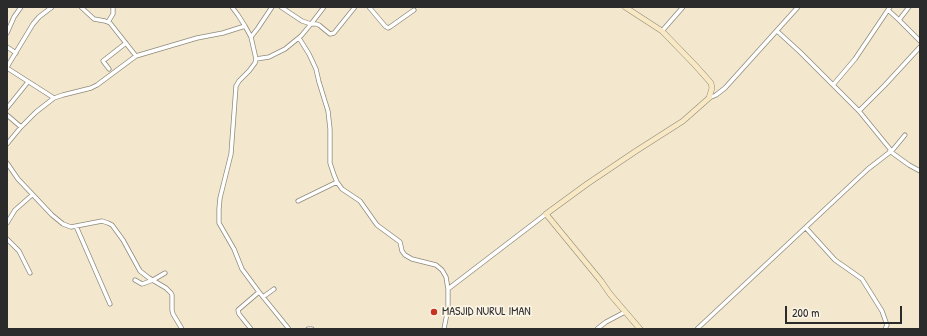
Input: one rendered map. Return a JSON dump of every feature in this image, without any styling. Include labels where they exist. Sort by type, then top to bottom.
[{"type":"street","points":[[7,33],[20,7]]},
{"type":"street","points":[[52,7],[35,21],[7,68],[54,98]]},
{"type":"street","points":[[81,7],[94,19],[108,22],[136,56]]},
{"type":"street","points":[[108,22],[113,14],[114,7]]},
{"type":"street","points":[[239,7],[234,9],[251,36],[256,59],[253,66],[237,83],[235,89],[231,154],[220,198],[219,223],[234,249],[242,270],[289,329]]},
{"type":"street","points":[[251,36],[272,7]]},
{"type":"street","points":[[281,7],[302,21],[319,25],[327,32],[332,34],[355,7]]},
{"type":"street","points":[[256,59],[269,57],[285,49],[299,38],[324,7]]},
{"type":"street","points":[[369,7],[388,28],[414,10]]},
{"type":"street","points":[[625,7],[662,31],[708,79],[712,88],[709,98]]},
{"type":"street","points":[[662,31],[683,7]]},
{"type":"street","points":[[448,289],[587,184],[683,121],[709,98],[725,88],[798,7]]},
{"type":"street","points":[[899,20],[909,7]]},
{"type":"street","points":[[833,85],[856,59],[889,9],[920,41]]},
{"type":"street","points":[[7,142],[36,112],[54,98],[97,85],[136,56],[245,26]]},
{"type":"street","points":[[777,31],[859,111],[891,152],[920,171]]},
{"type":"street","points":[[299,38],[316,69],[318,82],[328,111],[330,129],[330,163],[337,182],[342,189],[360,201],[377,225],[400,242],[404,255],[412,259],[436,265],[442,270],[446,277],[448,289],[448,308],[444,329]]},
{"type":"street","points":[[109,68],[103,61],[126,43]]},
{"type":"street","points":[[7,47],[16,53]]},
{"type":"street","points":[[859,111],[920,47]]},
{"type":"street","points":[[7,108],[28,82]]},
{"type":"street","points":[[712,88],[720,92]]},
{"type":"street","points":[[7,115],[21,127]]},
{"type":"street","points":[[697,329],[868,169],[891,152],[905,135]]},
{"type":"street","points":[[7,163],[32,195],[63,224],[76,226],[105,221],[112,225],[123,240],[140,271],[171,293],[173,314],[182,329]]},
{"type":"street","points":[[298,201],[337,182]]},
{"type":"street","points":[[7,223],[15,210],[32,195]]},
{"type":"street","points":[[546,214],[640,329]]},
{"type":"street","points":[[76,226],[110,304]]},
{"type":"street","points":[[806,228],[835,260],[862,279],[880,308],[886,327]]},
{"type":"street","points":[[7,239],[19,251],[30,273]]},
{"type":"street","points":[[135,280],[142,284],[165,273]]},
{"type":"street","points":[[263,297],[274,289]]},
{"type":"street","points":[[251,329],[239,314],[238,309],[260,292]]},
{"type":"street","points":[[597,329],[606,322],[626,312]]},
{"type":"place","name":"MASJID NURUL IMAN","points":[[434,312]]}]
